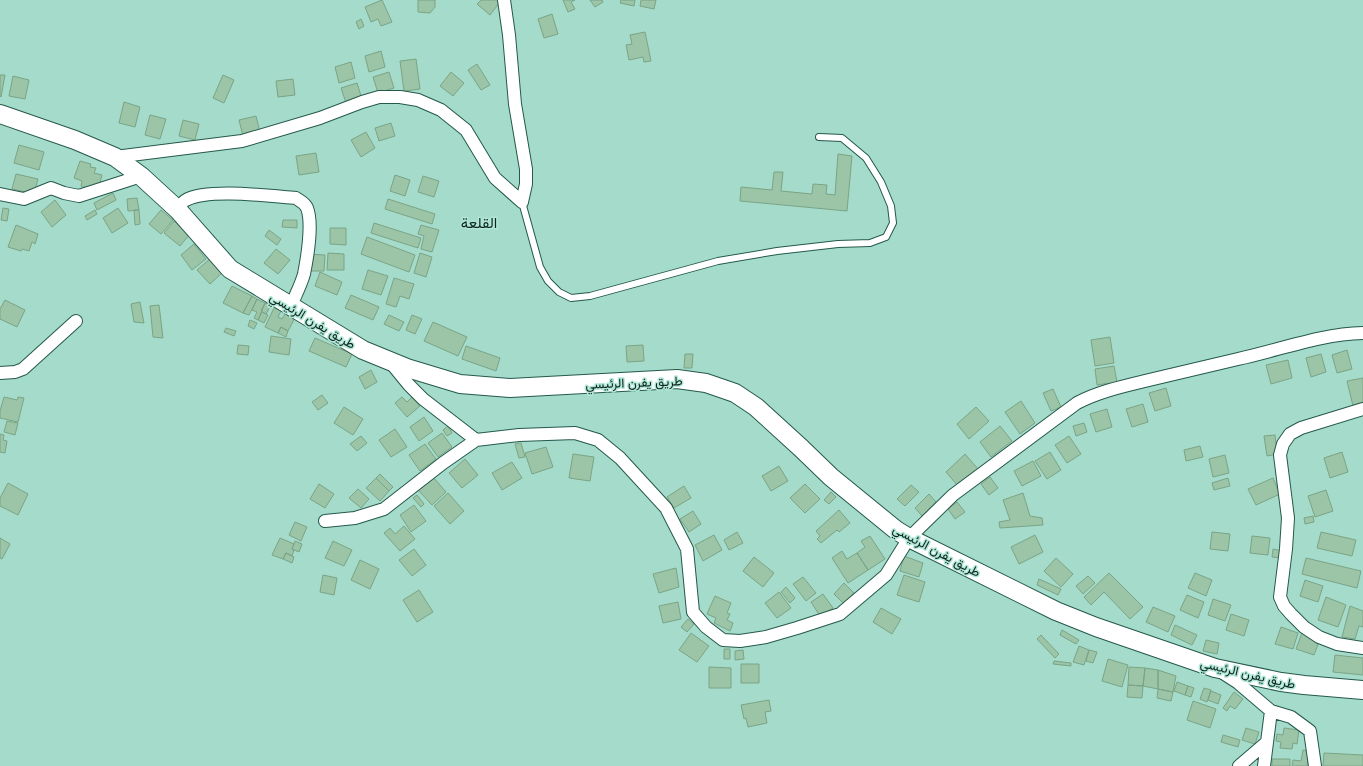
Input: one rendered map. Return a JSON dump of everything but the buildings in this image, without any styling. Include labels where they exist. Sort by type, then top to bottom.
[{"type":"main road","name":"طريق يفرن الرئيسي","points":[[0,114],[75,140],[115,157],[141,176],[178,210],[230,269],[363,350],[389,361],[460,384],[510,388],[677,379],[706,383],[735,392],[756,407],[802,448],[831,477],[896,530],[908,538],[1056,611],[1096,627],[1215,668],[1281,682],[1363,690]]},
{"type":"street","points":[[115,157],[242,140],[320,118],[379,97],[400,97],[418,100],[441,110],[466,130],[495,178],[522,202],[526,184],[526,169],[515,104],[504,0]]},
{"type":"street","points":[[0,194],[24,199],[51,188],[64,193],[79,196],[141,176]]},
{"type":"street","points":[[178,210],[185,200],[211,194],[241,194],[296,198],[302,202],[307,209],[310,227],[308,250],[303,274],[291,306]]},
{"type":"street","points":[[0,373],[15,372],[23,369],[76,321]]},
{"type":"street","points":[[325,521],[355,518],[384,509],[443,463],[476,440],[519,435],[575,433],[598,440],[620,458],[666,508],[687,549],[693,612],[706,627],[723,640],[740,641],[766,637],[840,614],[886,574],[908,538],[954,495],[1077,403],[1089,397],[1118,388],[1320,338],[1349,333],[1363,333]]},
{"type":"street","points":[[389,361],[422,399],[476,440]]},
{"type":"street","points":[[1363,409],[1301,428],[1290,434],[1282,444],[1280,455],[1288,518],[1280,597],[1290,614],[1318,637],[1337,644],[1363,648]]},
{"type":"street","points":[[1215,668],[1237,682],[1271,711],[1291,717],[1310,731],[1315,766]]},
{"type":"street","points":[[1264,766],[1271,711]]},
{"type":"street","points":[[1239,766],[1267,742]]},
{"type":"lane","points":[[522,202],[540,267],[548,281],[559,292],[572,298],[590,296],[718,261],[777,251],[838,244],[870,243],[886,237],[893,223],[890,206],[881,182],[866,158],[842,138],[819,137]]},
{"type":"district","name":"القلعة","points":[[479,222]]}]
